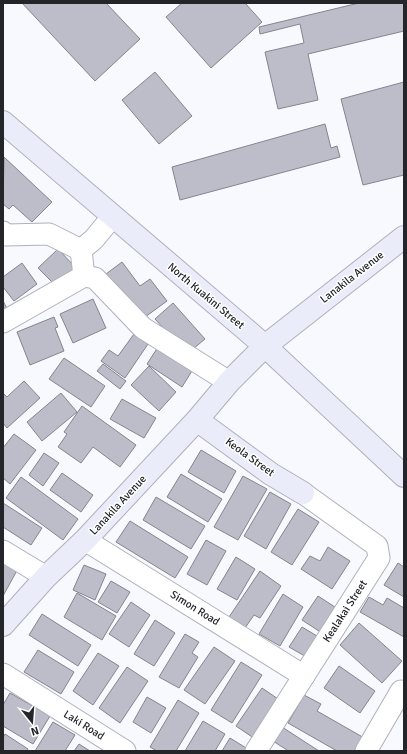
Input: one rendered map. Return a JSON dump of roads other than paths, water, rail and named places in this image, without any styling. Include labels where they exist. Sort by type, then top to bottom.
[{"type":"street","name":"North Kuakini Street","points":[[3,122],[265,346],[404,476]]},
{"type":"street","points":[[81,250],[94,239],[113,216]]},
{"type":"street","points":[[4,235],[49,234],[81,250]]},
{"type":"street","name":"Lanakila Avenue","points":[[3,625],[46,577],[85,540],[265,346],[404,237]]},
{"type":"street","points":[[81,250],[84,276]]},
{"type":"street","points":[[3,322],[84,276],[95,278],[142,328],[230,382]]},
{"type":"street","name":"Keola Street","points":[[197,420],[271,474],[303,494]]},
{"type":"street","name":"Kealakai Street","points":[[256,751],[379,558],[377,546],[303,494]]},
{"type":"street","name":"Simon Road","points":[[85,540],[304,676]]},
{"type":"street","points":[[3,551],[46,577]]},
{"type":"street","name":"Laki Road","points":[[3,674],[125,751]]},
{"type":"street","points":[[366,751],[401,691]]}]
